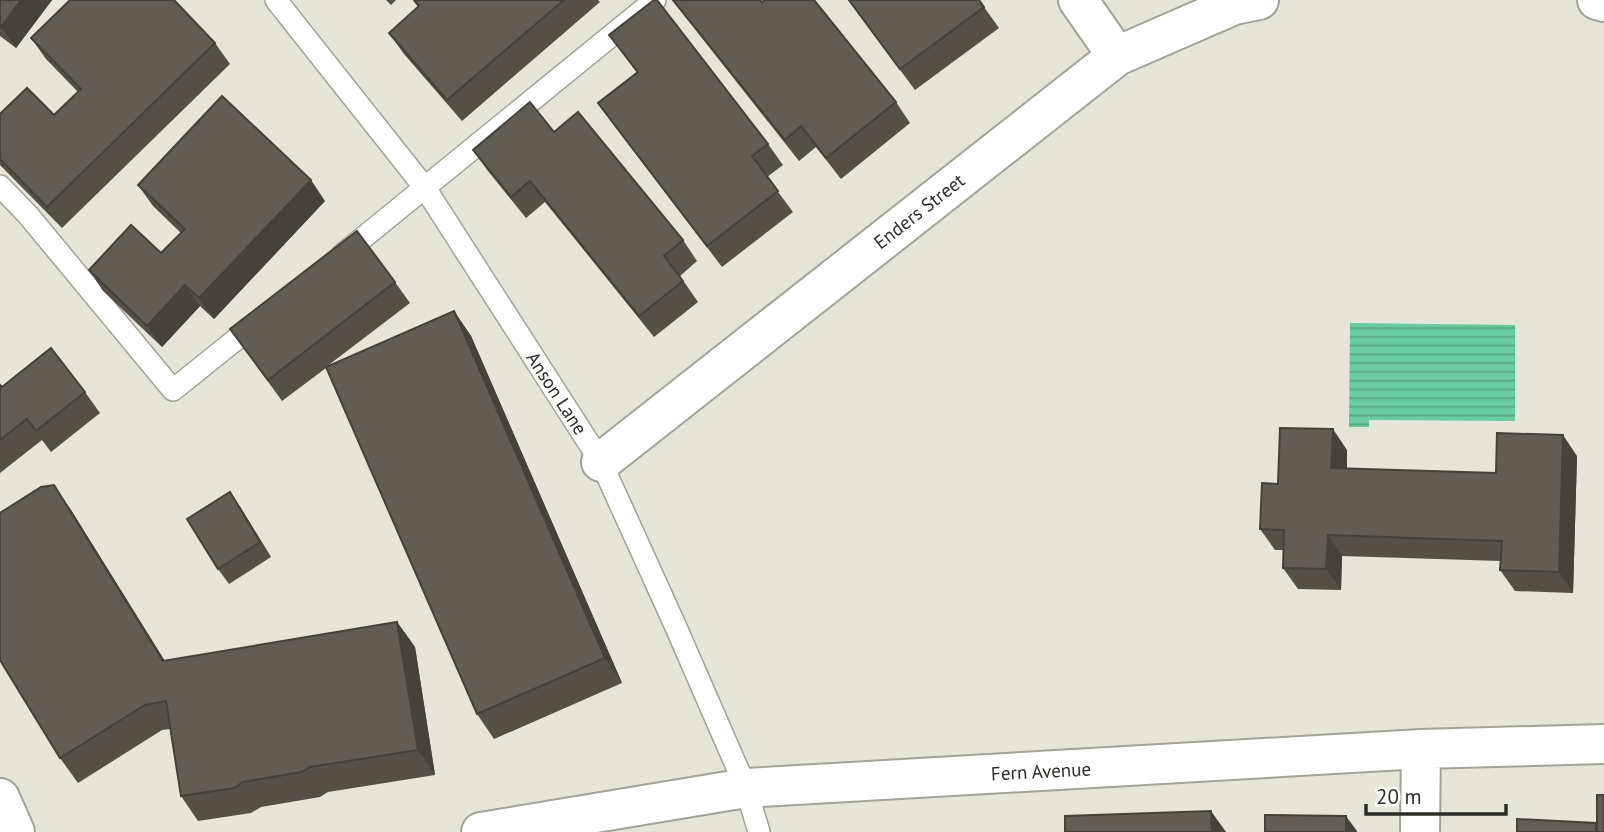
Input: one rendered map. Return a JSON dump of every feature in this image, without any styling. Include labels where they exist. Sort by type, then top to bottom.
[{"type":"street","points":[[1078,0],[1116,56]]},
{"type":"street","name":"Enders Street","points":[[601,462],[1116,56],[1234,5],[1259,0]]},
{"type":"street","points":[[1597,0],[1604,2]]},
{"type":"street","name":"Fern Avenue","points":[[481,832],[746,788],[1421,749],[1604,744]]},
{"type":"street","points":[[1420,832],[1421,749]]},
{"type":"street","points":[[0,798],[15,832]]},
{"type":"lane","name":"Anson Lane","points":[[276,0],[425,188],[601,462],[676,625],[746,788],[759,832]]},
{"type":"lane","points":[[327,267],[655,0]]},
{"type":"lane","points":[[0,186],[29,215],[173,390],[272,311]]},
{"type":"shaded area","points":[[1350,323],[1515,325],[1515,421],[1369,420],[1369,427],[1349,427]]},
{"type":"building","points":[[0,0],[21,0],[1,27],[0,26]]},
{"type":"building","points":[[70,0],[174,0],[215,43],[47,207],[0,159],[0,114],[27,88],[54,115],[81,89],[31,38]]},
{"type":"building","points":[[414,0],[564,0],[447,100],[389,33],[419,6]]},
{"type":"building","points":[[657,0],[768,144],[752,156],[778,191],[707,246],[598,103],[638,72],[609,35]]},
{"type":"building","points":[[673,0],[814,0],[896,102],[826,158],[801,126],[785,140]]},
{"type":"building","points":[[849,0],[979,0],[984,7],[900,69]]},
{"type":"building","points":[[222,96],[311,180],[199,298],[185,285],[147,326],[89,270],[131,225],[161,253],[185,229],[138,185]]},
{"type":"building","points":[[530,102],[554,132],[578,112],[683,240],[664,256],[683,281],[639,316],[530,181],[511,197],[473,150]]},
{"type":"building","points":[[357,231],[395,282],[268,380],[230,329]]},
{"type":"building","points":[[454,311],[605,658],[477,714],[326,367]]},
{"type":"building","points":[[51,348],[85,392],[36,431],[27,419],[0,440],[0,385],[2,387]]},
{"type":"building","points":[[1280,428],[1333,429],[1331,468],[1496,473],[1497,433],[1563,435],[1559,572],[1500,570],[1502,541],[1328,535],[1326,569],[1283,568],[1284,530],[1260,529],[1262,483],[1278,484]]},
{"type":"building","points":[[54,485],[163,661],[397,622],[418,750],[310,767],[302,772],[243,782],[234,788],[181,796],[166,701],[145,705],[60,758],[0,660],[0,513],[41,487]]},
{"type":"building","points":[[230,492],[260,542],[218,569],[187,519]]},
{"type":"building","points":[[1597,795],[1604,795],[1604,832],[1597,832]]},
{"type":"building","points":[[1211,811],[1212,832],[1065,832],[1065,816]]},
{"type":"building","points":[[1265,815],[1346,816],[1346,832],[1265,832]]},
{"type":"building","points":[[1517,819],[1596,823],[1596,832],[1517,832]]}]
